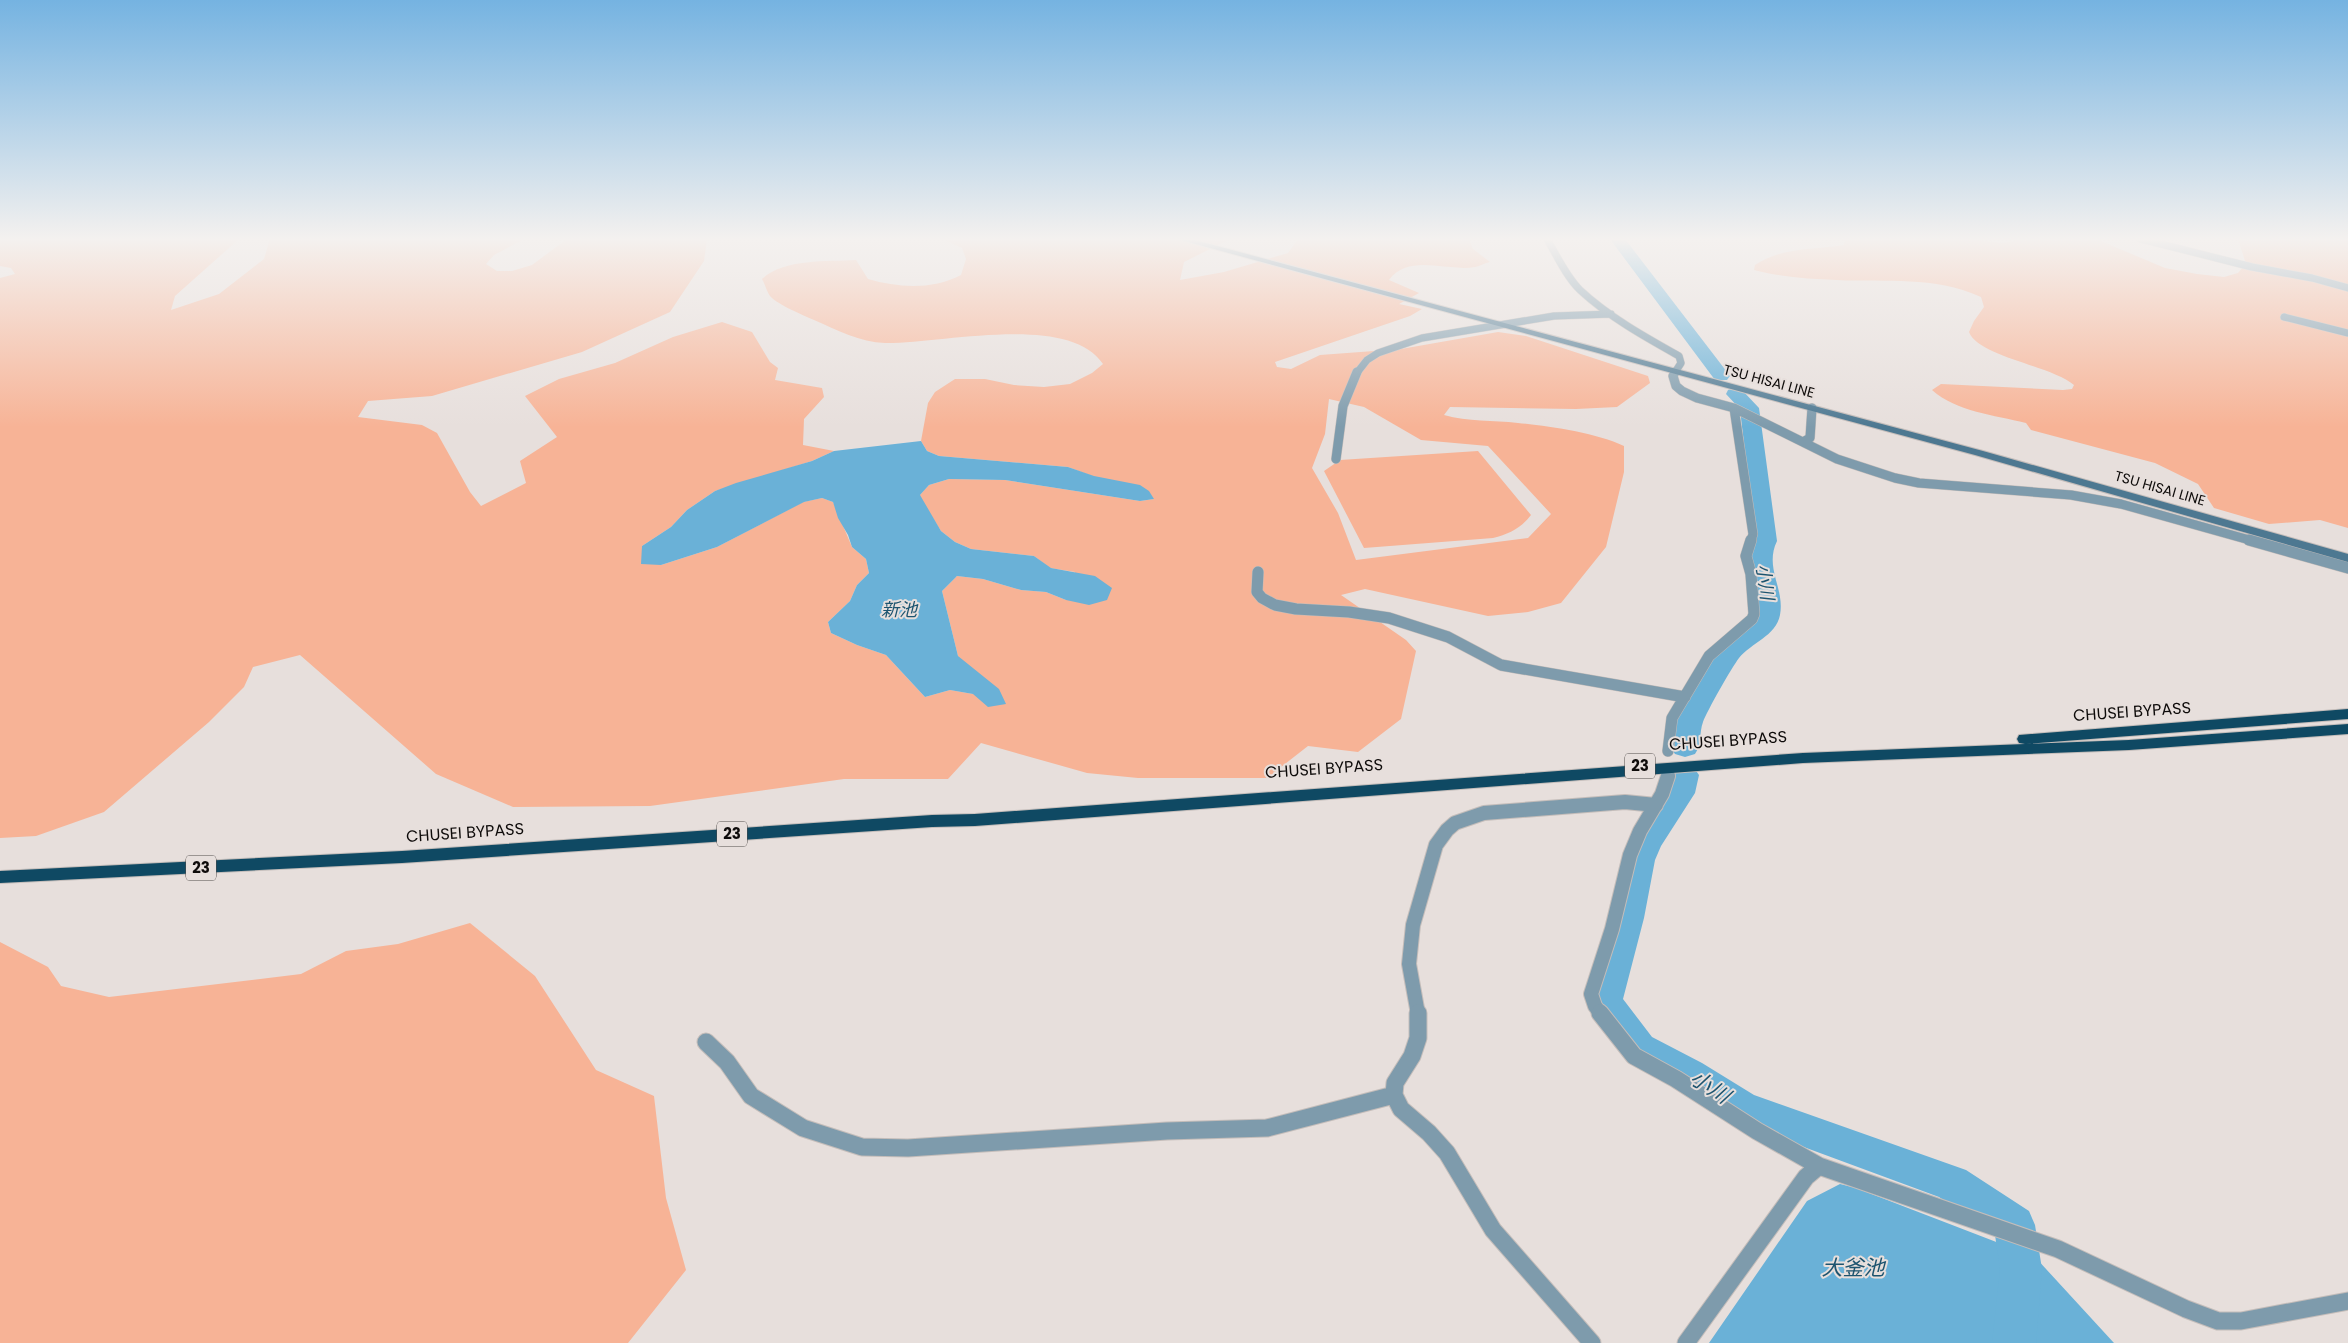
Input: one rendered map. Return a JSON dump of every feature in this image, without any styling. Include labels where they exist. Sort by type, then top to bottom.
[{"type":"highway","name":"CHUSEI BYPASS","points":[[932,821],[1001,811],[2348,714]]},
{"type":"highway","name":"CHUSEI BYPASS","points":[[0,877],[402,857],[932,821],[975,820],[1802,758],[2129,744],[2348,729]]},
{"type":"main road","name":"TSU HISAI LINE","points":[[1414,302],[1812,408],[2169,506],[2348,558]]},
{"type":"street","points":[[1595,302],[1630,328],[1679,356],[1681,363],[1674,372],[1676,386],[1682,391],[1697,398],[1744,412],[1837,459],[1895,478],[1919,483],[2070,495],[2121,504],[2348,568]]},
{"type":"street","points":[[1336,459],[1339,417],[1354,377],[1366,361],[1390,347],[1456,331],[1505,326],[1565,315],[1611,314]]},
{"type":"street","points":[[2284,317],[2348,333]]},
{"type":"street","points":[[1668,751],[1670,725],[1709,656],[1752,618],[1754,614],[1751,574],[1746,556],[1753,534],[1734,408]]},
{"type":"street","points":[[1803,442],[1810,438],[1812,408]]},
{"type":"street","points":[[2151,512],[2169,506]]},
{"type":"street","points":[[1258,572],[1255,584],[1260,597],[1267,602],[1290,608],[1350,612],[1392,618],[1479,650],[1502,665],[1685,697]]},
{"type":"street","points":[[1668,776],[1662,794],[1630,855],[1612,929],[1592,987],[1592,1000],[1628,1051],[1634,1056],[1819,1166],[2039,1242],[2087,1261],[2186,1309],[2218,1321],[2241,1321],[2348,1301]]},
{"type":"street","points":[[1592,1343],[1493,1230],[1447,1153],[1429,1133],[1401,1109],[1394,1095],[1395,1083],[1412,1056],[1418,1038],[1418,1008],[1409,964],[1413,925],[1436,845],[1447,830],[1466,818],[1484,814],[1625,802],[1656,805]]},
{"type":"street","points":[[706,1042],[727,1062],[751,1096],[803,1128],[862,1147],[908,1148],[1167,1131],[1267,1128],[1394,1095]]},
{"type":"street","points":[[1686,1343],[1806,1177],[1819,1166]]},
{"type":"shaded area","points":[[0,302],[173,302],[171,310],[196,302],[677,302],[670,312],[582,352],[432,396],[368,401],[358,417],[422,425],[437,433],[470,492],[481,506],[526,483],[520,461],[557,437],[525,396],[559,379],[615,363],[673,337],[722,322],[752,332],[770,362],[778,368],[775,380],[822,388],[824,397],[804,419],[803,445],[834,451],[812,461],[715,491],[687,510],[671,527],[642,546],[661,565],[717,547],[803,502],[822,498],[833,502],[852,547],[866,559],[869,573],[857,585],[850,601],[828,622],[831,633],[886,655],[925,697],[950,690],[973,694],[958,656],[942,591],[957,576],[983,579],[1021,590],[1046,592],[1066,600],[1075,572],[1050,568],[1034,556],[971,549],[955,542],[941,531],[919,496],[929,485],[949,479],[1005,480],[1140,501],[1154,499],[1068,467],[939,456],[927,451],[921,441],[928,403],[935,392],[955,379],[985,379],[1014,385],[1044,387],[1070,384],[1092,373],[1103,364],[1086,348],[1062,339],[1033,335],[1002,334],[908,342],[876,342],[831,328],[777,302],[1403,302],[1399,304],[1422,309],[1410,316],[1275,362],[1277,367],[1291,369],[1320,355],[1401,349],[1498,332],[1526,336],[1648,376],[1650,383],[1617,407],[1576,409],[1450,407],[1444,415],[1462,419],[1558,428],[1600,437],[1624,446],[1624,472],[1606,547],[1561,603],[1528,612],[1488,616],[1365,589],[1341,595],[1406,640],[1416,651],[1401,719],[1358,752],[1308,746],[1267,778],[1138,778],[1087,773],[981,743],[948,779],[844,779],[650,806],[513,807],[436,774],[300,655],[253,667],[244,687],[209,722],[104,812],[36,836],[0,838]],"holes":[[[1329,399],[1364,407],[1421,440],[1488,446],[1551,514],[1528,538],[1356,560],[1338,513],[1312,468],[1325,434]]]},
{"type":"shaded area","points":[[1982,302],[2348,302],[2348,528],[2320,520],[2269,524],[2214,508],[2198,484],[2155,463],[2031,430],[2026,423],[1976,412],[1942,397],[1932,390],[1941,384],[2063,390],[2072,389],[2074,385],[2049,372],[1986,348],[1975,341],[1969,332],[1984,307]]},
{"type":"shaded area","points":[[1478,451],[1531,515],[1514,530],[1493,538],[1364,548],[1324,471],[1340,460]]},
{"type":"shaded area","points":[[470,923],[535,976],[596,1070],[654,1096],[666,1198],[686,1270],[628,1343],[0,1343],[0,942],[48,967],[61,986],[109,997],[301,974],[346,951],[398,944]]},
{"type":"water","name":"新池","points":[[921,441],[927,451],[939,456],[1068,467],[1094,476],[1140,485],[1149,491],[1154,499],[1140,501],[1005,480],[949,479],[929,485],[920,495],[941,531],[955,542],[971,549],[1034,556],[1051,568],[1095,576],[1112,588],[1107,600],[1089,605],[1066,600],[1046,592],[1021,590],[983,579],[957,576],[942,591],[958,656],[999,689],[1006,704],[988,707],[973,694],[950,690],[925,697],[886,655],[831,633],[828,622],[850,601],[857,585],[869,573],[866,559],[852,547],[848,535],[838,518],[833,502],[822,498],[804,502],[717,547],[661,565],[641,564],[642,546],[671,527],[687,510],[715,491],[812,461],[834,451]]},
{"type":"water","name":"大釜池","points":[[1840,1184],[1856,1188],[2035,1257],[2114,1343],[1709,1343],[1807,1201]]},
{"type":"waterway","name":"小川","points":[[1665,302],[1721,376]]},
{"type":"waterway","name":"小川","points":[[1685,748],[1689,722],[1728,654],[1765,624],[1768,616],[1768,599],[1760,564],[1760,555],[1766,541],[1749,408],[1735,394]]},
{"type":"waterway","name":"小川","points":[[1684,775],[1680,793],[1646,844],[1639,860],[1628,918],[1605,1001],[1639,1048],[1689,1074],[1741,1107],[1952,1183],[2014,1225],[2021,1269],[2014,1343]]}]
